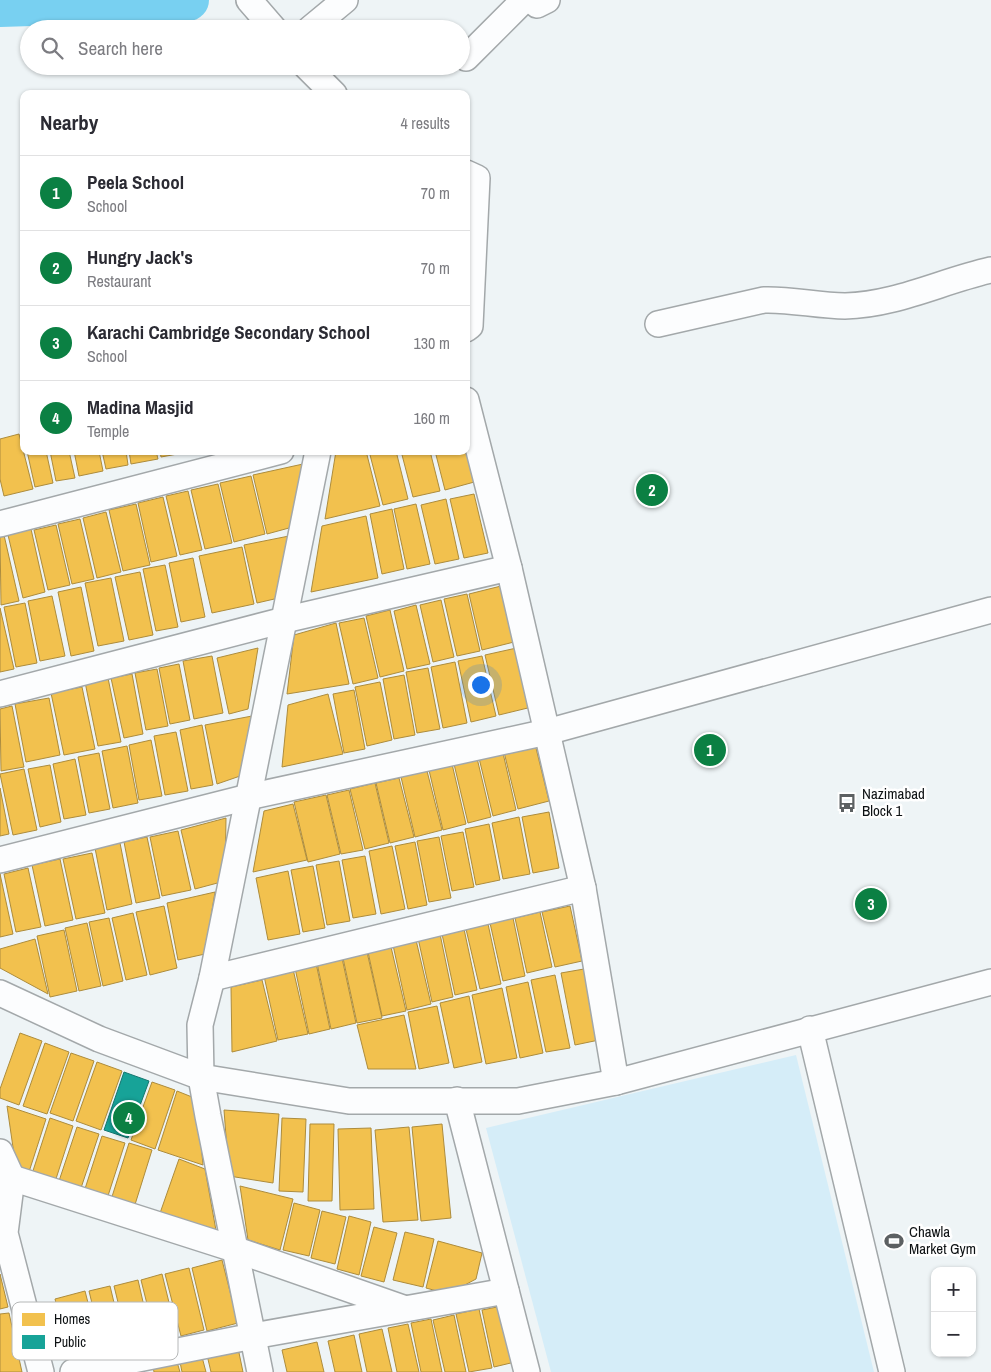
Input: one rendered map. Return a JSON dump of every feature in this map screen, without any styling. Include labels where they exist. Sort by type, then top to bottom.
[{"type":"street","points":[[249,0],[266,20]]},
{"type":"street","points":[[321,20],[345,0]]},
{"type":"street","points":[[470,54],[524,0]]},
{"type":"street","points":[[532,0],[537,5],[547,0]]},
{"type":"street","points":[[315,75],[330,90]]},
{"type":"street","points":[[470,326],[472,176]]},
{"type":"street","points":[[658,324],[764,300],[781,299],[845,306],[883,300],[914,294],[958,278],[991,270]]},
{"type":"street","points":[[470,416],[509,568],[583,888],[616,1082]]},
{"type":"street","points":[[0,524],[266,455]]},
{"type":"street","points":[[260,1372],[201,1077],[200,1025],[212,978],[317,455]]},
{"type":"street","points":[[0,694],[284,620],[509,568]]},
{"type":"street","points":[[0,860],[248,797],[547,732],[887,641],[991,610]]},
{"type":"street","points":[[212,978],[583,888]]},
{"type":"street","points":[[0,993],[99,1039],[201,1077],[348,1101],[518,1101],[616,1082],[991,982]]},
{"type":"street","points":[[810,1029],[892,1372]]},
{"type":"street","points":[[457,1100],[527,1372]]},
{"type":"street","points":[[0,1152],[12,1178],[2,1234],[21,1302]]},
{"type":"street","points":[[12,1178],[234,1249],[405,1309]]},
{"type":"street","points":[[178,1351],[506,1291]]},
{"type":"street","points":[[72,1372],[132,1360]]},
{"type":"shaded area","points":[[796,1055],[874,1372],[551,1372],[486,1128]]},
{"type":"building: Homes","points":[[19,434],[20,455],[24,455],[33,489],[4,496],[0,479],[0,439]]},
{"type":"building: Homes","points":[[28,455],[47,455],[53,483],[35,487]]},
{"type":"building: Homes","points":[[51,455],[70,455],[75,478],[56,481]]},
{"type":"building: Homes","points":[[75,455],[100,455],[103,471],[79,476]]},
{"type":"building: Homes","points":[[103,455],[127,455],[128,465],[106,469]]},
{"type":"building: Homes","points":[[130,455],[157,455],[158,459],[131,464]]},
{"type":"building: Homes","points":[[335,455],[367,455],[380,506],[325,519]]},
{"type":"building: Homes","points":[[370,455],[397,455],[408,499],[383,505]]},
{"type":"building: Homes","points":[[402,455],[431,455],[440,491],[413,497]]},
{"type":"building: Homes","points":[[436,455],[468,455],[478,481],[445,490]]},
{"type":"building: Homes","points":[[303,464],[300,525],[267,534],[253,475]]},
{"type":"building: Homes","points":[[251,476],[265,534],[234,542],[220,483]]},
{"type":"building: Homes","points":[[218,484],[232,543],[205,549],[191,490]]},
{"type":"building: Homes","points":[[188,491],[202,550],[180,555],[166,496]]},
{"type":"building: Homes","points":[[474,494],[488,553],[464,558],[450,499]]},
{"type":"building: Homes","points":[[163,497],[177,556],[151,562],[138,503]]},
{"type":"building: Homes","points":[[446,499],[459,559],[435,564],[421,505]]},
{"type":"building: Homes","points":[[136,504],[150,565],[123,571],[109,510]]},
{"type":"building: Homes","points":[[416,504],[430,564],[407,569],[394,509]]},
{"type":"building: Homes","points":[[392,509],[404,569],[382,574],[370,514]]},
{"type":"building: Homes","points":[[106,512],[121,572],[97,578],[83,518]]},
{"type":"building: Homes","points":[[366,516],[378,578],[311,592],[322,526]]},
{"type":"building: Homes","points":[[80,519],[94,579],[72,584],[58,524]]},
{"type":"building: Homes","points":[[56,525],[70,585],[48,590],[34,530]]},
{"type":"building: Homes","points":[[31,529],[45,592],[23,598],[8,535]]},
{"type":"building: Homes","points":[[4,535],[19,601],[1,605],[0,536]]},
{"type":"building: Homes","points":[[294,535],[283,597],[257,603],[244,545]]},
{"type":"building: Homes","points":[[242,547],[254,604],[212,613],[199,556]]},
{"type":"building: Homes","points":[[193,558],[205,617],[181,622],[169,563]]},
{"type":"building: Homes","points":[[165,565],[178,627],[156,631],[143,569]]},
{"type":"building: Homes","points":[[140,572],[153,635],[129,640],[115,577]]},
{"type":"building: Homes","points":[[111,578],[124,641],[98,646],[85,583]]},
{"type":"building: Homes","points":[[501,586],[514,642],[482,650],[469,594]]},
{"type":"building: Homes","points":[[81,587],[94,651],[71,656],[58,592]]},
{"type":"building: Homes","points":[[467,594],[480,651],[457,656],[444,599]]},
{"type":"building: Homes","points":[[52,596],[65,656],[40,661],[28,601]]},
{"type":"building: Homes","points":[[441,600],[454,657],[433,662],[420,605]]},
{"type":"building: Homes","points":[[25,603],[37,663],[16,667],[4,607]]},
{"type":"building: Homes","points":[[416,605],[430,664],[407,669],[394,611]]},
{"type":"building: Homes","points":[[0,608],[14,669],[0,672]]},
{"type":"building: Homes","points":[[390,610],[404,671],[380,677],[366,616]]},
{"type":"building: Homes","points":[[364,618],[378,678],[353,684],[339,623]]},
{"type":"building: Homes","points":[[336,623],[349,684],[287,694],[294,635]]},
{"type":"building: Homes","points":[[521,647],[536,706],[499,715],[485,655]]},
{"type":"building: Homes","points":[[258,648],[248,709],[229,714],[217,658]]},
{"type":"building: Homes","points":[[212,656],[223,713],[194,719],[183,661]]},
{"type":"building: Homes","points":[[482,656],[496,716],[471,722],[458,661]]},
{"type":"building: Homes","points":[[455,662],[467,723],[443,728],[431,667]]},
{"type":"building: Homes","points":[[179,664],[190,720],[170,724],[159,668]]},
{"type":"building: Homes","points":[[428,668],[440,729],[417,733],[406,672]]},
{"type":"building: Homes","points":[[157,669],[168,726],[146,730],[135,673]]},
{"type":"building: Homes","points":[[132,674],[143,734],[124,738],[111,678]]},
{"type":"building: Homes","points":[[404,675],[415,735],[394,739],[383,679]]},
{"type":"building: Homes","points":[[108,678],[121,742],[98,746],[85,682]]},
{"type":"building: Homes","points":[[380,682],[392,740],[367,746],[355,687]]},
{"type":"building: Homes","points":[[82,687],[95,749],[64,755],[51,693]]},
{"type":"building: Homes","points":[[354,690],[365,749],[344,753],[333,694]]},
{"type":"building: Homes","points":[[328,694],[343,754],[282,767],[288,705]]},
{"type":"building: Homes","points":[[49,698],[60,755],[26,762],[15,704]]},
{"type":"building: Homes","points":[[12,706],[24,767],[1,771],[0,709]]},
{"type":"building: Homes","points":[[252,716],[243,775],[217,784],[205,725]]},
{"type":"building: Homes","points":[[202,725],[213,785],[191,789],[180,730]]},
{"type":"building: Homes","points":[[176,732],[188,791],[165,795],[154,736]]},
{"type":"building: Homes","points":[[151,740],[162,796],[139,800],[129,745]]},
{"type":"building: Homes","points":[[535,744],[549,801],[518,809],[504,752]]},
{"type":"building: Homes","points":[[127,746],[138,803],[113,808],[102,751]]},
{"type":"building: Homes","points":[[99,753],[110,809],[89,813],[78,757]]},
{"type":"building: Homes","points":[[503,753],[516,810],[493,816],[479,758]]},
{"type":"building: Homes","points":[[477,758],[491,817],[468,823],[454,764]]},
{"type":"building: Homes","points":[[75,759],[86,815],[64,819],[53,764]]},
{"type":"building: Homes","points":[[452,764],[466,824],[443,830],[429,770]]},
{"type":"building: Homes","points":[[50,765],[61,822],[40,827],[28,769]]},
{"type":"building: Homes","points":[[24,769],[37,830],[13,835],[0,774]]},
{"type":"building: Homes","points":[[427,771],[442,830],[415,837],[401,777]]},
{"type":"building: Homes","points":[[399,778],[414,837],[390,843],[376,783]]},
{"type":"building: Homes","points":[[375,783],[389,843],[365,849],[350,789]]},
{"type":"building: Homes","points":[[0,788],[9,834],[0,836]]},
{"type":"building: Homes","points":[[349,790],[363,850],[341,854],[327,795]]},
{"type":"building: Homes","points":[[326,795],[340,854],[308,862],[294,802]]},
{"type":"building: Homes","points":[[293,804],[307,860],[253,872],[264,811]]},
{"type":"building: Homes","points":[[549,812],[559,868],[533,873],[522,817]]},
{"type":"building: Homes","points":[[519,817],[530,874],[503,879],[492,823]]},
{"type":"building: Homes","points":[[226,818],[225,881],[195,889],[181,830]]},
{"type":"building: Homes","points":[[489,824],[500,880],[476,885],[465,829]]},
{"type":"building: Homes","points":[[178,831],[191,890],[162,896],[150,837]]},
{"type":"building: Homes","points":[[463,832],[474,887],[452,891],[441,836]]},
{"type":"building: Homes","points":[[147,837],[160,898],[136,903],[124,842]]},
{"type":"building: Homes","points":[[439,837],[451,898],[429,902],[417,841]]},
{"type":"building: Homes","points":[[415,842],[427,905],[408,909],[395,846]]},
{"type":"building: Homes","points":[[120,843],[132,904],[107,910],[95,848]]},
{"type":"building: Homes","points":[[392,846],[405,909],[381,914],[369,851]]},
{"type":"building: Homes","points":[[92,853],[105,913],[76,919],[63,859]]},
{"type":"building: Homes","points":[[365,856],[376,914],[353,918],[342,860]]},
{"type":"building: Homes","points":[[60,859],[73,920],[45,926],[32,865]]},
{"type":"building: Homes","points":[[339,861],[350,921],[327,925],[316,865]]},
{"type":"building: Homes","points":[[313,866],[325,928],[303,932],[291,870]]},
{"type":"building: Homes","points":[[28,868],[41,927],[16,932],[4,874]]},
{"type":"building: Homes","points":[[288,871],[300,934],[268,940],[256,878]]},
{"type":"building: Homes","points":[[0,874],[13,934],[0,937]]},
{"type":"building: Homes","points":[[215,892],[205,954],[178,960],[167,903]]},
{"type":"building: Homes","points":[[164,906],[177,968],[150,975],[136,912]]},
{"type":"building: Homes","points":[[570,906],[582,961],[555,967],[542,912]]},
{"type":"building: Homes","points":[[540,912],[552,967],[527,973],[515,918]]},
{"type":"building: Homes","points":[[133,913],[147,975],[126,980],[112,918]]},
{"type":"building: Homes","points":[[109,918],[123,981],[103,986],[89,922]]},
{"type":"building: Homes","points":[[513,918],[525,976],[503,981],[490,923]]},
{"type":"building: Homes","points":[[87,923],[101,986],[79,991],[65,928]]},
{"type":"building: Homes","points":[[488,924],[501,984],[480,989],[466,929]]},
{"type":"building: Homes","points":[[464,929],[477,990],[455,995],[442,934]]},
{"type":"building: Homes","points":[[64,930],[77,991],[50,997],[37,936]]},
{"type":"building: Homes","points":[[440,934],[453,997],[432,1002],[418,938]]},
{"type":"building: Homes","points":[[35,939],[48,994],[0,968],[0,949]]},
{"type":"building: Homes","points":[[416,940],[431,1004],[407,1010],[393,945]]},
{"type":"building: Homes","points":[[391,947],[406,1011],[382,1016],[368,952]]},
{"type":"building: Homes","points":[[367,952],[382,1018],[357,1023],[343,958]]},
{"type":"building: Homes","points":[[342,958],[356,1023],[331,1029],[317,963]]},
{"type":"building: Homes","points":[[316,963],[330,1029],[309,1034],[295,968]]},
{"type":"building: Homes","points":[[293,969],[308,1034],[278,1040],[264,976]]},
{"type":"building: Homes","points":[[584,969],[599,1040],[575,1045],[561,973]]},
{"type":"building: Homes","points":[[555,975],[570,1048],[546,1052],[531,980]]},
{"type":"building: Homes","points":[[262,980],[277,1041],[232,1052],[231,987]]},
{"type":"building: Homes","points":[[528,982],[543,1053],[520,1058],[506,987]]},
{"type":"building: Homes","points":[[502,988],[517,1058],[486,1064],[472,995]]},
{"type":"building: Homes","points":[[469,996],[482,1062],[454,1068],[440,1003]]},
{"type":"building: Homes","points":[[437,1006],[449,1063],[419,1069],[408,1012]]},
{"type":"building: Homes","points":[[404,1015],[416,1069],[368,1069],[357,1025]]},
{"type":"building: Homes","points":[[20,1033],[42,1041],[19,1105],[0,1098],[0,1089]]},
{"type":"building: Homes","points":[[45,1043],[69,1052],[47,1114],[23,1106]]},
{"type":"building: Homes","points":[[71,1053],[94,1061],[73,1121],[50,1113]]},
{"type":"building: Homes","points":[[97,1062],[122,1071],[101,1130],[76,1121]]},
{"type":"building: Homes","points":[[152,1082],[175,1090],[155,1149],[131,1140]]},
{"type":"building: Homes","points":[[177,1091],[197,1099],[203,1165],[158,1150]]},
{"type":"building: Homes","points":[[7,1106],[46,1119],[28,1175],[16,1168]]},
{"type":"building: Homes","points":[[224,1110],[279,1114],[273,1183],[229,1176]]},
{"type":"building: Homes","points":[[50,1118],[73,1126],[54,1185],[31,1177]]},
{"type":"building: Homes","points":[[282,1118],[306,1119],[303,1192],[279,1191]]},
{"type":"building: Homes","points":[[310,1124],[334,1124],[332,1201],[308,1201]]},
{"type":"building: Homes","points":[[442,1124],[451,1218],[421,1221],[412,1127]]},
{"type":"building: Homes","points":[[77,1127],[99,1134],[79,1194],[57,1187]]},
{"type":"building: Homes","points":[[409,1127],[418,1220],[383,1222],[375,1130]]},
{"type":"building: Homes","points":[[371,1128],[374,1209],[340,1210],[338,1129]]},
{"type":"building: Homes","points":[[102,1136],[125,1143],[106,1202],[83,1195]]},
{"type":"building: Homes","points":[[129,1143],[152,1150],[133,1211],[110,1203]]},
{"type":"building: Homes","points":[[179,1159],[205,1169],[217,1236],[159,1216]]},
{"type":"building: Homes","points":[[240,1186],[293,1199],[280,1250],[248,1240]]},
{"type":"building: Homes","points":[[294,1203],[320,1210],[309,1256],[283,1250]]},
{"type":"building: Homes","points":[[322,1211],[346,1217],[335,1264],[311,1258]]},
{"type":"building: Homes","points":[[349,1216],[371,1222],[359,1275],[337,1269]]},
{"type":"building: Homes","points":[[374,1227],[397,1233],[384,1282],[361,1276]]},
{"type":"building: Homes","points":[[405,1232],[434,1239],[423,1287],[393,1280]]},
{"type":"building: Homes","points":[[438,1241],[482,1253],[476,1279],[448,1294],[426,1288]]},
{"type":"building: Homes","points":[[222,1260],[238,1323],[207,1331],[192,1268]]},
{"type":"building: Homes","points":[[189,1268],[204,1330],[181,1336],[178,1324],[178,1302],[172,1302],[165,1274]]},
{"type":"building: Homes","points":[[0,1274],[8,1307],[0,1309]]},
{"type":"building: Homes","points":[[162,1274],[169,1302],[146,1302],[141,1280]]},
{"type":"building: Homes","points":[[138,1280],[143,1302],[118,1302],[114,1286]]},
{"type":"building: Homes","points":[[110,1286],[114,1302],[92,1302],[89,1291]]},
{"type":"building: Homes","points":[[85,1291],[88,1302],[56,1302],[55,1299]]},
{"type":"building: Homes","points":[[502,1306],[515,1362],[494,1367],[482,1310]]},
{"type":"building: Homes","points":[[479,1309],[492,1368],[469,1372],[456,1314]]},
{"type":"building: Homes","points":[[9,1313],[12,1327],[12,1360],[19,1360],[22,1372],[0,1372],[0,1314]]},
{"type":"building: Homes","points":[[454,1315],[466,1372],[445,1372],[433,1320]]},
{"type":"building: Homes","points":[[431,1319],[442,1372],[421,1372],[411,1323]]},
{"type":"building: Homes","points":[[408,1324],[419,1372],[397,1372],[388,1328]]},
{"type":"building: Homes","points":[[382,1329],[392,1372],[367,1372],[359,1334]]},
{"type":"building: Homes","points":[[354,1335],[362,1372],[335,1372],[328,1341]]},
{"type":"building: Homes","points":[[317,1342],[324,1372],[287,1372],[282,1350]]},
{"type":"building: Homes","points":[[238,1348],[243,1372],[211,1372],[207,1355]]},
{"type":"building: Homes","points":[[202,1357],[206,1372],[182,1372],[180,1362]]},
{"type":"building: Homes","points":[[177,1362],[180,1372],[154,1372],[153,1367]]},
{"type":"building: Public","points":[[124,1072],[149,1081],[128,1138],[104,1130]]},
{"type":"waterway","points":[[0,6],[188,0]]},
{"type":"place","name":"Hungry Jack's","points":[[652,490]]},
{"type":"place","name":"Peela School","points":[[710,750]]},
{"type":"place","name":"Nazimabad Block 1","points":[[847,803]]},
{"type":"place","name":"Karachi Cambridge Secondary School","points":[[871,904]]},
{"type":"place","name":"Madina Masjid","points":[[129,1118]]},
{"type":"place","name":"Chawla Market Gym","points":[[894,1241]]}]
